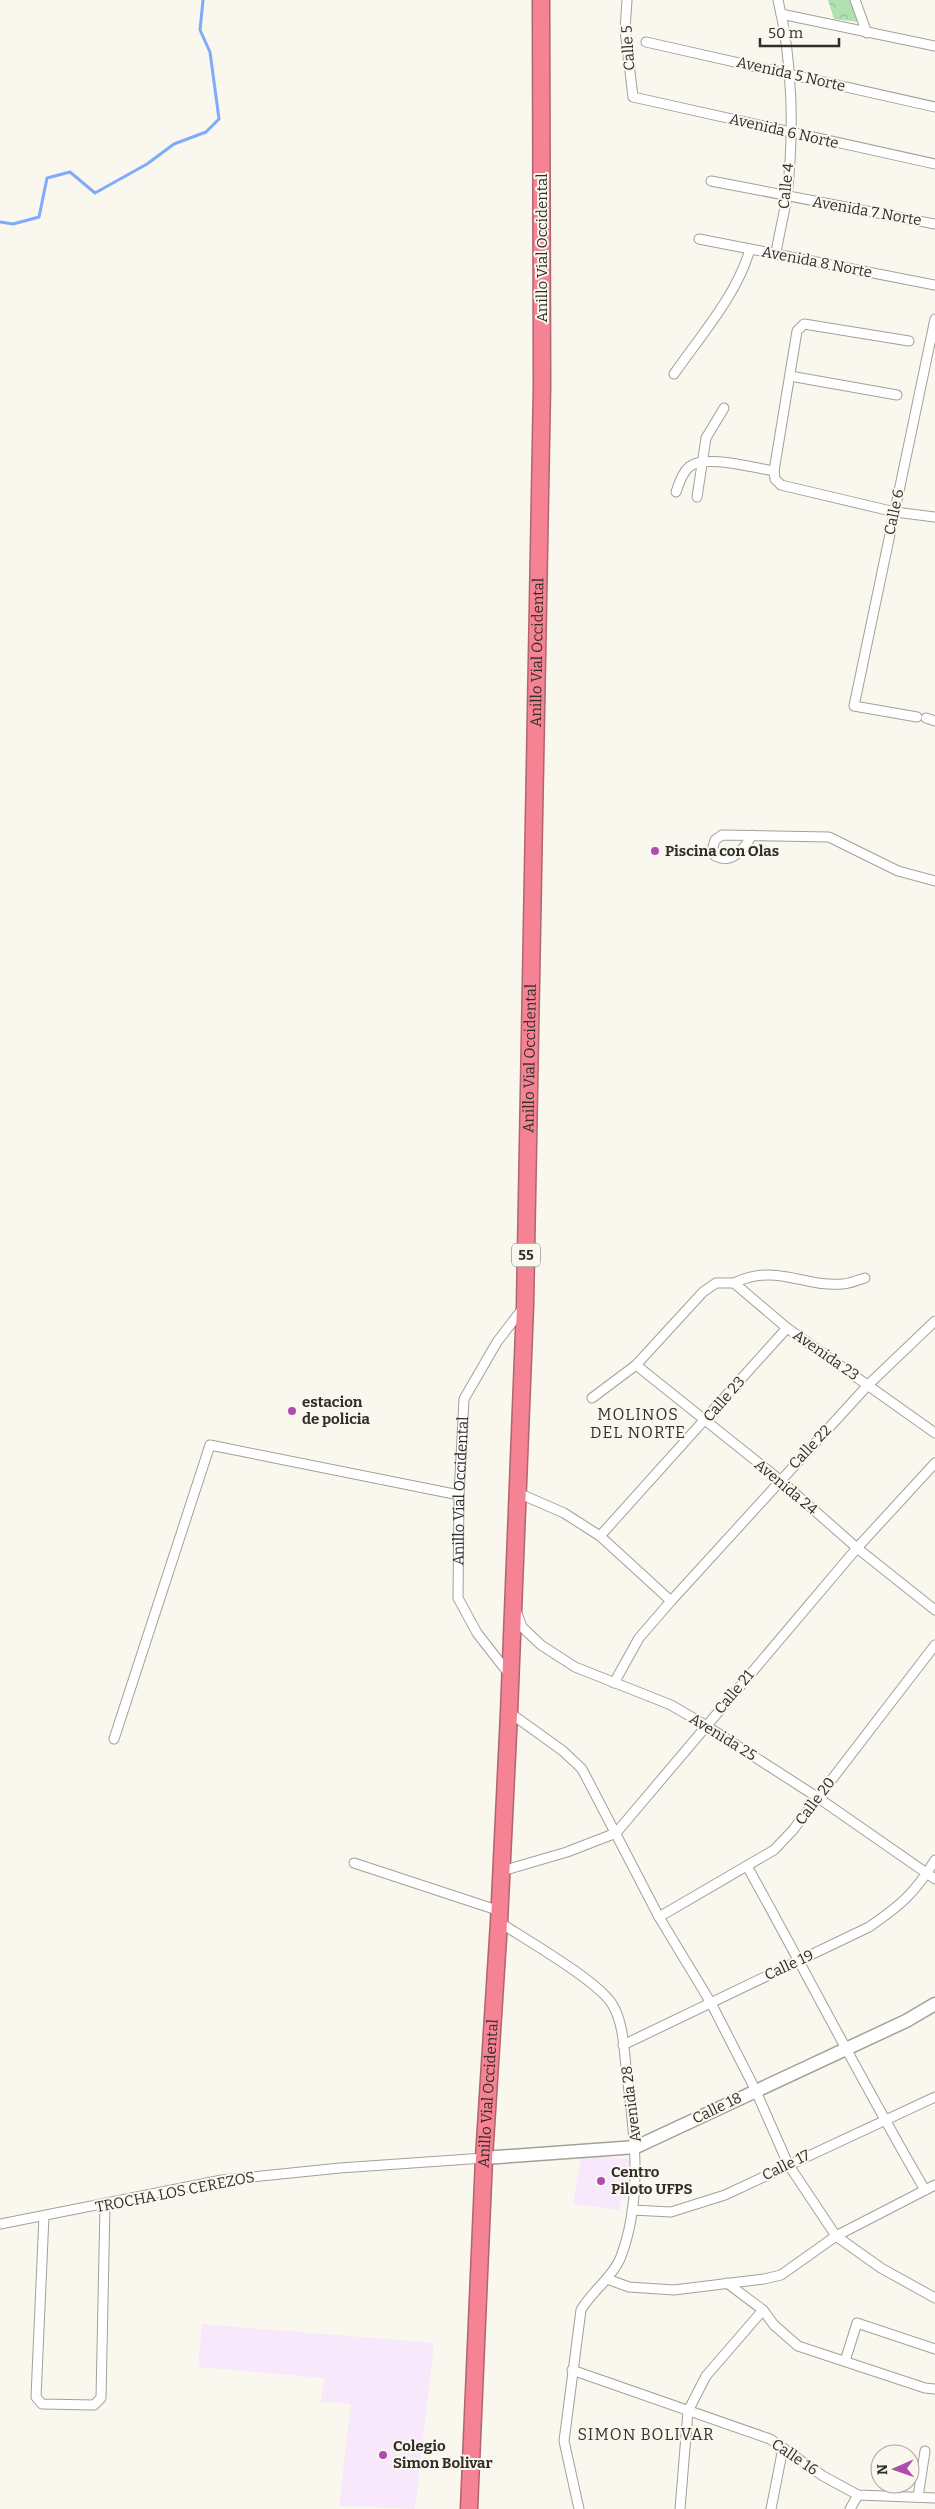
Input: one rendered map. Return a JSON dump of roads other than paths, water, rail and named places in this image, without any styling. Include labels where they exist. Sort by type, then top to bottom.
[{"type":"highway","name":"Anillo Vial Occidental","points":[[469,2509],[484,2158],[500,1916],[525,1306],[542,386],[541,0]]},
{"type":"street","name":"Calle 5","points":[[627,0],[625,30],[633,97]]},
{"type":"street","name":"Calle 4","points":[[776,253],[787,196],[790,133],[788,73],[778,0]]},
{"type":"street","points":[[855,0],[867,33]]},
{"type":"street","points":[[781,14],[935,46]]},
{"type":"street","name":"Avenida 5 Norte","points":[[646,42],[935,107]]},
{"type":"street","name":"Avenida 6 Norte","points":[[633,97],[935,164]]},
{"type":"street","name":"Avenida 7 Norte","points":[[711,181],[935,224]]},
{"type":"street","name":"Avenida 8 Norte","points":[[699,239],[935,285]]},
{"type":"street","points":[[674,374],[734,287],[745,265],[750,249]]},
{"type":"street","name":"Calle 6","points":[[926,719],[854,706],[935,319]]},
{"type":"street","points":[[909,341],[804,324],[797,331],[774,471],[775,479],[781,485],[894,512],[935,517]]},
{"type":"street","points":[[790,376],[897,395]]},
{"type":"street","points":[[697,497],[706,438],[724,408]]},
{"type":"street","points":[[676,492],[681,478],[689,467],[703,460],[774,471]]},
{"type":"street","points":[[752,835],[829,837],[898,871],[935,881]]},
{"type":"street","points":[[592,1398],[636,1365],[703,1292],[716,1283],[734,1284],[748,1277],[760,1274],[775,1274],[836,1284],[865,1278]]},
{"type":"street","name":"Avenida 23","points":[[734,1284],[787,1328],[935,1433]]},
{"type":"street","name":"Anillo Vial Occidental","points":[[511,1677],[477,1633],[458,1598],[459,1495],[464,1399],[497,1342],[525,1306]]},
{"type":"street","name":"Calle 22","points":[[614,1683],[639,1638],[868,1385],[935,1321]]},
{"type":"street","name":"Calle 23","points":[[600,1536],[705,1422],[787,1328]]},
{"type":"street","name":"Avenida 24","points":[[636,1365],[780,1480],[857,1548],[935,1610]]},
{"type":"street","points":[[114,1740],[210,1445],[459,1495]]},
{"type":"street","name":"Calle 21","points":[[502,1871],[567,1852],[616,1833],[705,1725],[857,1548],[935,1463]]},
{"type":"street","points":[[518,1493],[564,1513],[600,1536],[672,1601]]},
{"type":"street","name":"Avenida 25","points":[[514,1606],[522,1627],[541,1645],[575,1667],[670,1705],[705,1725],[817,1797],[935,1879]]},
{"type":"street","name":"Calle 20","points":[[659,1917],[774,1850],[792,1830],[935,1646]]},
{"type":"street","points":[[509,1713],[563,1751],[582,1769],[659,1917],[711,2003],[755,2089],[788,2164],[836,2236],[881,2268],[935,2298]]},
{"type":"street","name":"Calle 19","points":[[624,2045],[869,1927],[899,1906],[916,1890],[935,1860]]},
{"type":"street","name":"Avenida 28","points":[[354,1863],[500,1916],[598,1990],[612,2004],[624,2045],[636,2147],[632,2210],[619,2259],[607,2279],[589,2296],[581,2310],[564,2441],[579,2509]]},
{"type":"street","points":[[607,2279],[629,2287],[674,2290],[764,2279],[781,2275],[836,2236],[932,2187],[883,2119],[847,2048],[747,1866]]},
{"type":"street","name":"Calle 18","points":[[484,2158],[636,2147],[755,2089],[906,2021],[935,2004]]},
{"type":"street","name":"Calle 17","points":[[632,2210],[671,2212],[693,2207],[725,2195],[883,2119],[935,2097]]},
{"type":"street","name":"TROCHA LOS CEREZOS","points":[[0,2224],[105,2205],[222,2180],[340,2168],[484,2158]]},
{"type":"street","points":[[44,2216],[36,2397],[42,2404],[94,2405],[101,2398],[105,2205]]},
{"type":"street","points":[[727,2284],[763,2310],[774,2324],[798,2346],[925,2388],[935,2389]]},
{"type":"street","points":[[680,2509],[688,2411],[706,2376],[763,2310]]},
{"type":"street","points":[[845,2361],[857,2323],[935,2349]]},
{"type":"street","name":"Calle 16","points":[[572,2370],[770,2439],[823,2476],[858,2495],[935,2498]]},
{"type":"street","points":[[771,2509],[783,2448]]},
{"type":"street","points":[[918,2497],[925,2451]]},
{"type":"street","points":[[850,2509],[858,2495]]},
{"type":"waterway","points":[[0,222],[13,224],[39,217],[47,178],[70,172],[95,193],[147,164],[174,144],[206,132],[219,119],[210,52],[200,30],[203,0]]},
{"type":"place","name":"Piscina con Olas","points":[[655,851]]},
{"type":"place","name":"estacion de policia","points":[[292,1411]]},
{"type":"place","name":"Centro Piloto UFPS","points":[[601,2181]]},
{"type":"place","name":"Colegio Simon Bolivar","points":[[383,2455]]},
{"type":"district","name":"MOLINOS DEL NORTE","points":[[638,1423]]},
{"type":"district","name":"SIMON BOLIVAR","points":[[646,2434]]}]
